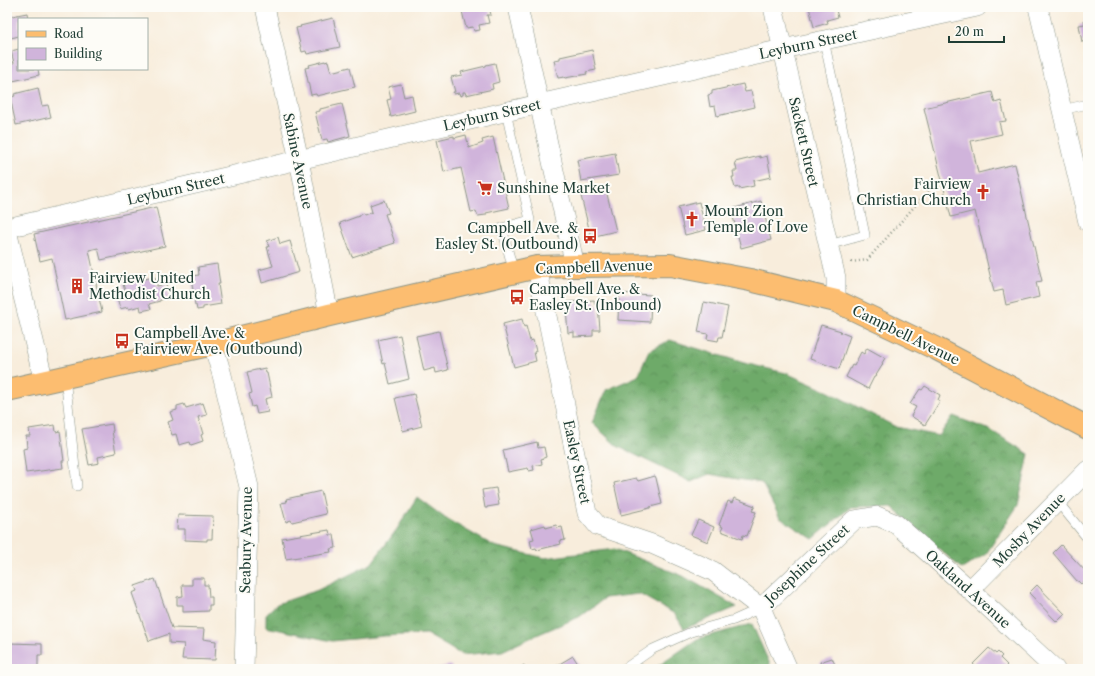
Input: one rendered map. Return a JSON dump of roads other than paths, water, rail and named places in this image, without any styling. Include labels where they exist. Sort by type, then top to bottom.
[{"type":"main road","name":"Campbell Avenue","points":[[7,390],[213,344],[329,315],[537,267],[670,265],[750,280],[836,301],[937,349],[1088,428]]},
{"type":"street","name":"Sabine Avenue","points":[[265,7],[299,160],[329,315]]},
{"type":"street","points":[[518,7],[576,266]]},
{"type":"street","name":"Sackett Street","points":[[773,7],[836,278],[836,301]]},
{"type":"street","name":"Leyburn Street","points":[[7,229],[539,104],[977,7]]},
{"type":"street","points":[[1038,7],[1088,222]]},
{"type":"street","points":[[7,229],[54,380]]},
{"type":"street","name":"Easley Street","points":[[537,267],[587,513],[598,526],[652,544],[712,571],[761,608],[788,669]]},
{"type":"street","name":"Seabury Avenue","points":[[213,344],[249,487],[244,669]]},
{"type":"street","name":"Mosby Avenue","points":[[970,590],[1088,470]]},
{"type":"street","name":"Josephine Street","points":[[761,608],[854,520],[877,516]]},
{"type":"street","name":"Oakland Avenue","points":[[877,516],[896,524],[970,590],[1054,669]]},
{"type":"lane","points":[[824,40],[865,235],[828,245]]},
{"type":"lane","points":[[1062,110],[1088,104]]},
{"type":"lane","points":[[506,112],[530,220],[502,228],[514,273]]},
{"type":"lane","points":[[54,380],[77,486]]},
{"type":"lane","points":[[1057,501],[1088,539]]},
{"type":"lane","points":[[624,669],[653,649],[692,632],[734,620],[761,608]]},
{"type":"place","name":"Sunshine Market","points":[[485,188]]},
{"type":"place","name":"Fairview Christian Church","points":[[983,192]]},
{"type":"place","name":"Mount Zion Temple of Love","points":[[692,219]]},
{"type":"place","name":"Campbell Ave. & Easley St. (Outbound)","points":[[590,236]]},
{"type":"place","name":"Fairview United Methodist Church","points":[[77,286]]},
{"type":"place","name":"Campbell Ave. & Easley St. (Inbound)","points":[[517,297]]},
{"type":"place","name":"Campbell Ave. & Fairview Ave. (Outbound)","points":[[122,341]]}]
